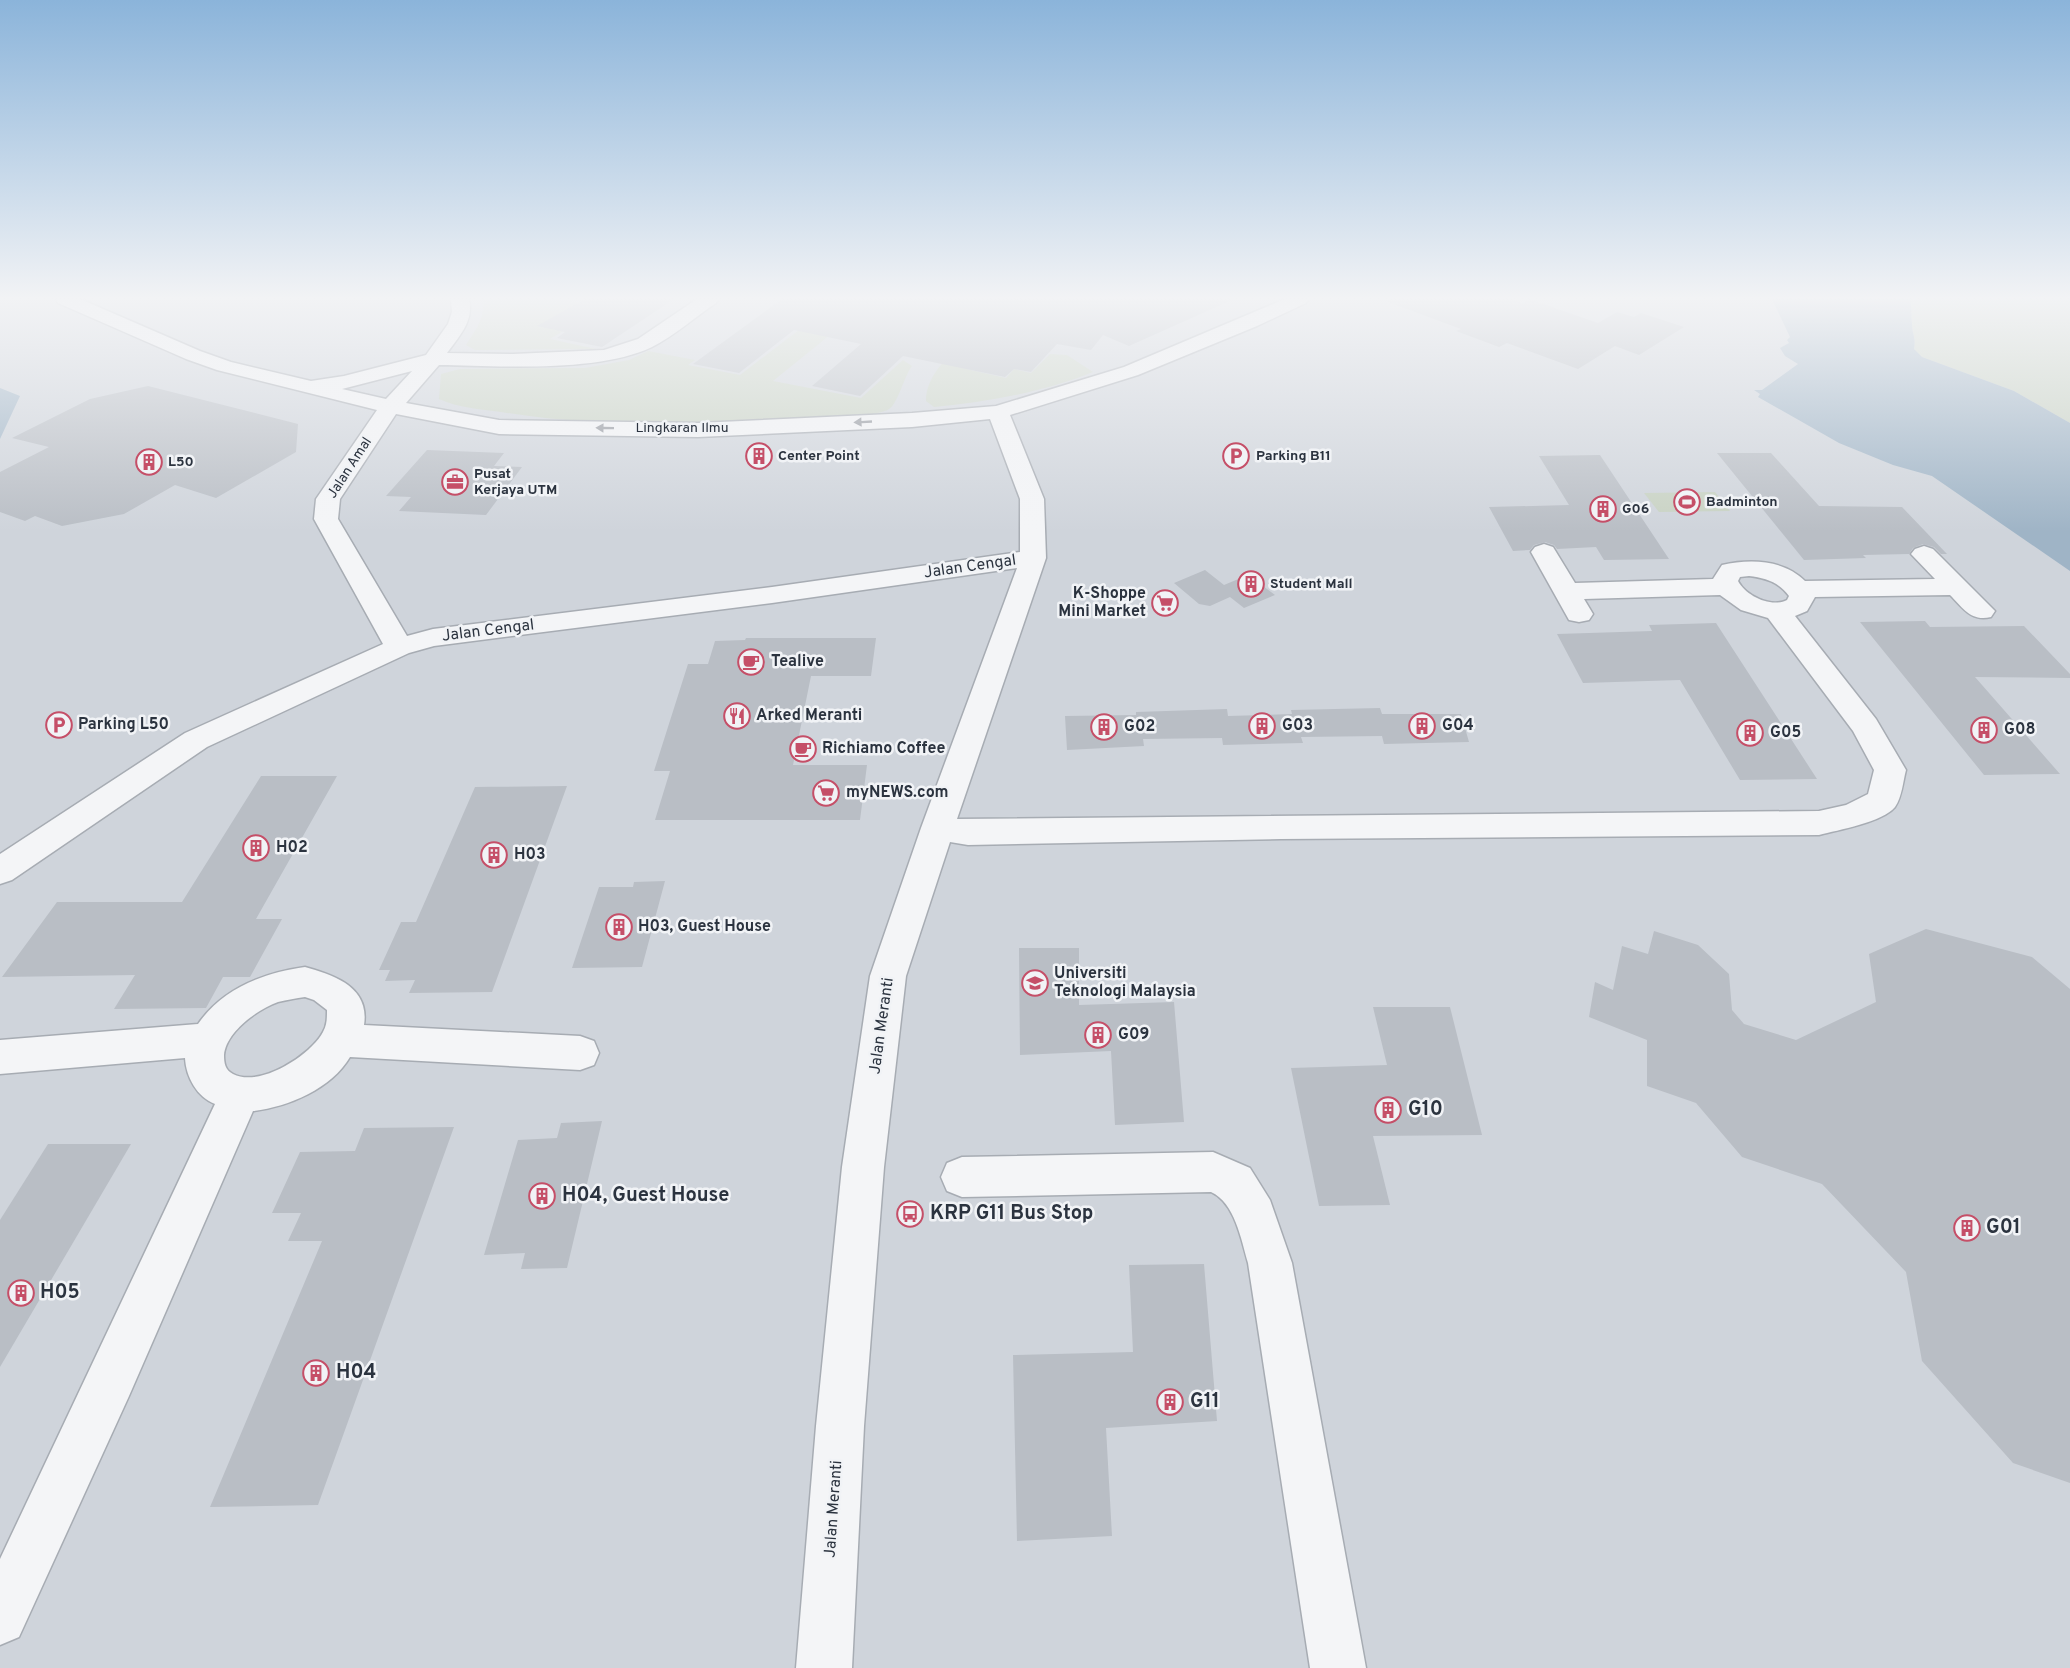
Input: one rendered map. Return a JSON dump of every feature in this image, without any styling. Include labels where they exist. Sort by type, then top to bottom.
[{"type":"street","name":"Lingkaran Ilmu","points":[[267,377],[391,407],[499,427],[698,430],[912,420],[998,412],[1112,377]]},
{"type":"street","points":[[304,386],[362,377]]},
{"type":"street","name":"Jalan Amal","points":[[399,647],[326,519],[328,499],[391,407],[417,377]]},
{"type":"street","name":"Jalan Meranti","points":[[824,1668],[842,1402],[863,1167],[891,959],[1033,558],[1032,499],[998,412]]},
{"type":"street","points":[[1544,552],[1579,614]]},
{"type":"street","points":[[1924,554],[1981,611]]},
{"type":"street","name":"Jalan Cengal","points":[[0,871],[196,740],[399,647],[433,638],[1033,558]]},
{"type":"street","points":[[1749,568],[1784,577],[1799,589],[1803,596],[1802,602],[1797,607],[1776,610],[1740,600],[1726,586],[1726,575],[1731,571],[1749,568]]},
{"type":"street","points":[[1566,591],[1726,586]]},
{"type":"street","points":[[1799,589],[1957,587]]},
{"type":"street","points":[[937,828],[968,833],[1281,827],[1819,823],[1854,815],[1882,801],[1890,770],[1865,726],[1776,610]]},
{"type":"street","points":[[305,982],[324,985],[338,993],[346,1006],[346,1022],[339,1040],[327,1057],[308,1073],[286,1085],[261,1093],[240,1094],[222,1090],[211,1081],[204,1070],[204,1055],[209,1039],[222,1021],[240,1005],[283,985],[305,982]]},
{"type":"street","points":[[0,1057],[209,1039]]},
{"type":"street","points":[[339,1040],[580,1053]]},
{"type":"street","points":[[0,1618],[112,1380],[240,1094]]},
{"type":"street","points":[[962,1177],[1213,1172],[1235,1182],[1255,1215],[1270,1263],[1338,1668]]},
{"type":"shaded area","name":"Universiti Teknologi Malaysia","points":[[0,377],[2070,377],[2070,1668],[0,1668]]},
{"type":"green space","points":[[441,377],[778,377],[773,381],[861,398],[884,377],[906,377],[895,402],[883,412],[859,416],[704,424],[581,421],[470,408],[439,399]]},
{"type":"green space","points":[[933,377],[1080,377],[1015,395],[934,407],[926,401]]},
{"type":"green space","points":[[1976,377],[2070,377],[2070,423],[2014,391]]},
{"type":"green space","name":"Badminton","points":[[1715,492],[1730,511],[1659,512],[1644,493]]},
{"type":"water","points":[[1780,377],[1976,377],[2014,391],[2070,423],[2070,571],[1932,476],[1893,465],[1839,443],[1758,397],[1760,394],[1754,390],[1762,390]]},
{"type":"water","points":[[0,388],[20,396],[0,439]]},
{"type":"building","points":[[823,377],[881,377],[860,396],[812,386]]},
{"type":"building","name":"L50","points":[[148,386],[298,424],[296,452],[216,498],[175,485],[124,514],[62,526],[35,516],[25,521],[0,512],[0,472],[49,447],[12,438],[90,399]]},
{"type":"building","name":"Pusat Kerjaya UTM","points":[[427,450],[504,453],[494,466],[522,467],[486,515],[399,511],[411,497],[386,496]]},
{"type":"building","points":[[1717,453],[1771,453],[1819,506],[1902,507],[1947,554],[1941,554],[1934,547],[1923,544],[1913,548],[1909,554],[1804,560]]},
{"type":"building","name":"G06","points":[[1600,455],[1669,559],[1604,560],[1596,547],[1557,549],[1554,545],[1545,542],[1534,545],[1530,550],[1513,551],[1489,507],[1569,505],[1539,456]]},
{"type":"building","points":[[1205,570],[1224,585],[1248,575],[1275,595],[1244,608],[1230,597],[1210,606],[1199,604],[1174,583]]},
{"type":"building","name":"G08","points":[[1925,621],[1930,627],[2024,626],[2070,674],[2070,678],[1975,677],[2060,774],[1984,775],[1860,622]]},
{"type":"building","name":"G05","points":[[1716,623],[1817,779],[1740,780],[1680,680],[1583,683],[1557,634],[1652,631],[1649,625]]},
{"type":"building","name":"Arked Meranti","points":[[746,638],[876,638],[871,676],[811,676],[793,765],[867,765],[860,820],[655,820],[670,771],[654,771],[688,664],[708,664],[715,641],[745,640]]},
{"type":"building","points":[[1380,708],[1382,714],[1461,714],[1469,742],[1384,744],[1382,736],[1301,737],[1303,743],[1223,745],[1222,738],[1143,739],[1144,746],[1067,750],[1065,716],[1136,715],[1136,712],[1227,709],[1228,716],[1292,714],[1291,710]]},
{"type":"building","name":"H02","points":[[261,776],[337,776],[256,919],[282,919],[250,977],[223,977],[206,1008],[114,1009],[135,975],[2,977],[57,902],[182,902]]},
{"type":"building","name":"H03","points":[[567,786],[492,992],[409,993],[415,980],[385,981],[390,970],[379,970],[401,922],[416,922],[475,787]]},
{"type":"building","name":"H03, Guest House","points":[[665,881],[642,967],[572,968],[599,887],[633,887],[634,882]]},
{"type":"building","name":"G01","points":[[1926,929],[2032,957],[2070,989],[2070,1483],[2013,1463],[1922,1361],[1906,1272],[1822,1184],[1742,1157],[1696,1103],[1647,1086],[1647,1040],[1589,1017],[1595,982],[1613,990],[1622,946],[1648,954],[1654,931],[1698,945],[1729,974],[1732,1010],[1744,1024],[1796,1040],[1876,1002],[1869,954]]},
{"type":"building","name":"G09","points":[[1019,948],[1079,948],[1079,1005],[1174,1002],[1184,1122],[1115,1125],[1111,1051],[1020,1055]]},
{"type":"building","name":"G10","points":[[1373,1007],[1450,1007],[1482,1135],[1373,1136],[1390,1205],[1319,1206],[1291,1068],[1387,1065]]},
{"type":"building","name":"H04, Guest House","points":[[602,1121],[567,1268],[521,1269],[525,1253],[484,1255],[518,1140],[557,1138],[561,1123]]},
{"type":"building","name":"H04","points":[[454,1127],[318,1505],[210,1507],[322,1241],[288,1241],[301,1213],[272,1213],[300,1152],[355,1151],[364,1128]]},
{"type":"building","name":"H05","points":[[48,1144],[131,1144],[0,1367],[0,1220]]},
{"type":"building","name":"G11","points":[[1204,1264],[1217,1421],[1106,1428],[1112,1536],[1017,1541],[1013,1355],[1133,1352],[1129,1265]]},
{"type":"place","name":"Center Point","points":[[759,456]]},
{"type":"place","name":"Parking B11","points":[[1236,456]]},
{"type":"place","name":"L50","points":[[149,462]]},
{"type":"place","name":"Pusat Kerjaya UTM","points":[[455,482]]},
{"type":"place","name":"Badminton","points":[[1687,502]]},
{"type":"place","name":"G06","points":[[1603,509]]},
{"type":"place","name":"Student Mall","points":[[1251,584]]},
{"type":"place","name":"K-Shoppe Mini Market","points":[[1165,603]]},
{"type":"place","name":"Tealive","points":[[751,662]]},
{"type":"place","name":"Arked Meranti","points":[[737,716]]},
{"type":"place","name":"Parking L50","points":[[59,725]]},
{"type":"place","name":"G03","points":[[1262,726]]},
{"type":"place","name":"G04","points":[[1422,726]]},
{"type":"place","name":"G02","points":[[1104,727]]},
{"type":"place","name":"G08","points":[[1984,730]]},
{"type":"place","name":"G05","points":[[1750,733]]},
{"type":"place","name":"Richiamo Coffee","points":[[803,749]]},
{"type":"place","name":"myNEWS.com","points":[[826,793]]},
{"type":"place","name":"H02","points":[[256,848]]},
{"type":"place","name":"H03","points":[[494,855]]},
{"type":"place","name":"H03, Guest House","points":[[619,927]]},
{"type":"place","name":"Universiti Teknologi Malaysia","points":[[1035,983]]},
{"type":"place","name":"G09","points":[[1098,1035]]},
{"type":"place","name":"G10","points":[[1388,1110]]},
{"type":"place","name":"H04, Guest House","points":[[542,1196]]},
{"type":"place","name":"KRP G11 Bus Stop","points":[[910,1214]]},
{"type":"place","name":"G01","points":[[1967,1228]]},
{"type":"place","name":"H05","points":[[21,1293]]},
{"type":"place","name":"H04","points":[[316,1373]]},
{"type":"place","name":"G11","points":[[1170,1402]]}]
